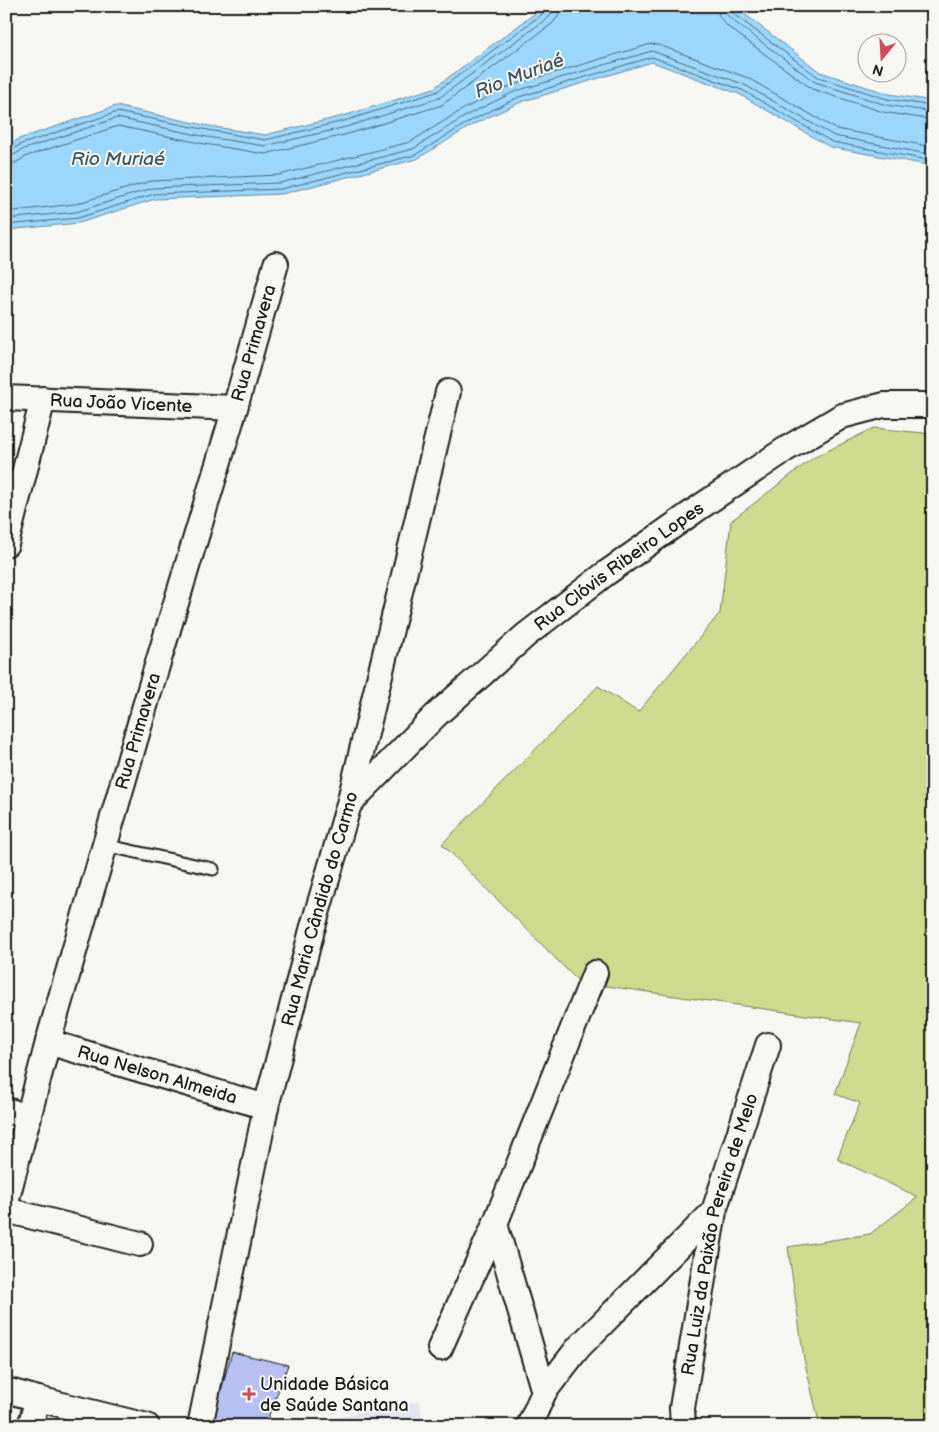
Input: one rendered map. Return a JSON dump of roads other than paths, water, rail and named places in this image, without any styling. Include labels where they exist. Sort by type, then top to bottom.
[{"type":"street","name":"Rua Primavera","points":[[6,1202],[48,1042],[104,845],[235,408],[276,264]]},
{"type":"street","name":"Rua Maria Cândido do Carmo","points":[[200,1426],[266,1107],[312,930],[348,804],[448,392]]},
{"type":"street","name":"Rua João Vicente","points":[[6,398],[235,408]]},
{"type":"street","points":[[6,544],[43,400]]},
{"type":"street","name":"Rua Clóvis Ribeiro Lopes","points":[[348,804],[434,716],[526,636],[605,574],[700,506],[786,449],[842,416],[884,405],[933,406]]},
{"type":"street","points":[[440,1348],[495,1224],[594,973]]},
{"type":"street","name":"Rua Nelson Almeida","points":[[48,1042],[266,1107]]},
{"type":"street","name":"Rua Luiz da Paixão Pereira de Melo","points":[[683,1426],[682,1408],[714,1211],[768,1045]]},
{"type":"street","points":[[6,1110],[29,1117]]},
{"type":"street","points":[[6,1210],[140,1244]]},
{"type":"street","points":[[530,1426],[544,1392],[578,1348],[714,1211]]},
{"type":"street","points":[[495,1224],[544,1392]]},
{"type":"street","points":[[6,1390],[147,1426]]},
{"type":"street","points":[[30,1426],[38,1399]]},
{"type":"lane","points":[[104,845],[213,869]]},
{"type":"water","name":"Rio Muriaé","points":[[545,6],[734,6],[820,72],[889,94],[933,101],[933,166],[830,147],[739,94],[652,62],[521,102],[474,124],[417,159],[282,194],[155,199],[79,223],[6,230],[6,147],[19,139],[116,106],[209,126],[265,135],[343,116],[434,88]]},
{"type":"place","name":"Unidade Básica de Saúde Santana","points":[[249,1394]]}]
